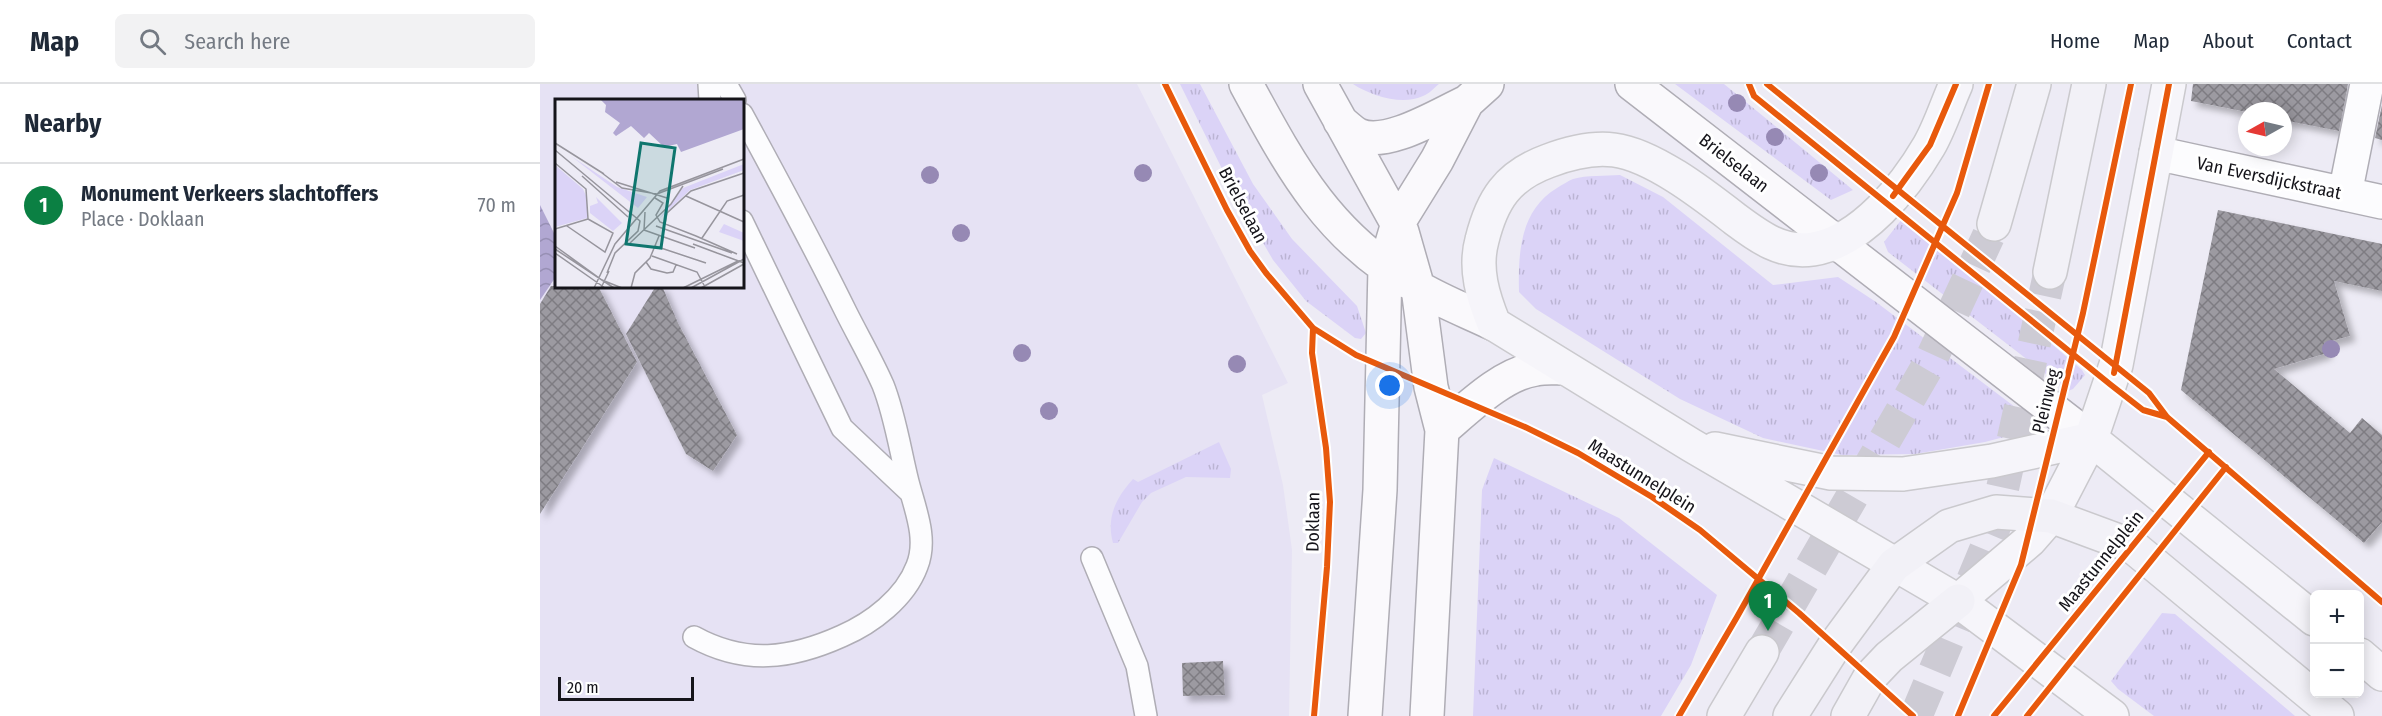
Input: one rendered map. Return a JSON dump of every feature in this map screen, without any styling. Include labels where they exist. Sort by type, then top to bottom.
[{"type":"highway","points":[[1994,224],[2034,84]]},
{"type":"highway","points":[[2050,272],[2090,84]]},
{"type":"highway","points":[[1790,716],[1835,645],[1894,565],[1949,526],[1996,512],[2051,516],[2132,546],[2337,716]]},
{"type":"highway","points":[[1848,716],[1870,677],[1889,657],[1958,601]]},
{"type":"highway","points":[[1724,716],[1762,652]]},
{"type":"main road","points":[[1246,84],[1292,167],[1312,196],[1354,243],[1385,267],[1418,288],[1494,324],[1691,445],[1958,601],[2112,716]]},
{"type":"main road","points":[[1320,84],[1398,223],[1418,288],[1431,387],[1442,430],[1427,716]]},
{"type":"main road","name":"Brielselaan","points":[[1632,84],[1835,242]]},
{"type":"main road","points":[[1494,324],[1484,300],[1478,254],[1487,217],[1497,198],[1523,172],[1567,154],[1591,150],[1615,150],[1635,156],[1697,190],[1743,225],[1779,247],[1792,250],[1814,249],[1835,242],[1855,231],[1888,202],[1929,145],[1956,84]]},
{"type":"main road","points":[[1958,601],[2030,540],[2051,516],[2091,439],[2116,365],[2169,84]]},
{"type":"main road","points":[[1365,716],[1380,490],[1385,267],[1398,223],[1477,93]]},
{"type":"main road","points":[[1340,121],[1359,136],[1380,138],[1402,132],[1477,93]]},
{"type":"main road","points":[[1835,242],[2091,439],[2310,616]]},
{"type":"main road","points":[[1442,430],[1508,379],[1536,369],[1564,368]]},
{"type":"main road","points":[[1691,445],[1830,473],[1903,474],[1992,461],[2091,439]]},
{"type":"main road","points":[[2364,658],[2382,674]]},
{"type":"street","points":[[2345,194],[2367,84]]},
{"type":"street","name":"Van Eversdijckstraat","points":[[2156,153],[2382,202]]},
{"type":"lane","points":[[709,84],[710,99]]},
{"type":"lane","points":[[726,84],[734,99]]},
{"type":"lane","points":[[694,638],[711,646],[747,656],[791,655],[843,636],[872,619],[897,598],[918,566],[922,539],[882,384],[811,242],[744,118]]},
{"type":"lane","points":[[744,225],[842,428],[911,493]]},
{"type":"lane","points":[[1092,558],[1137,666],[1146,716]]},
{"type":"shaded area","points":[[540,84],[1137,84],[1288,383],[1262,395],[1283,485],[1292,550],[1289,716],[540,716]]},
{"type":"green space","points":[[1180,84],[1200,84],[1253,184],[1292,239],[1357,306],[1366,333],[1361,339],[1355,338],[1306,301],[1273,260],[1232,189]]},
{"type":"green space","points":[[1353,84],[1439,84],[1425,95],[1415,99],[1397,100],[1378,96]]},
{"type":"green space","points":[[1675,84],[1724,84],[1853,190],[1831,200]]},
{"type":"green space","points":[[1620,175],[1663,197],[1773,285],[1838,277],[1876,302],[2015,407],[2027,431],[1985,442],[1915,454],[1842,455],[1763,438],[1680,399],[1536,309],[1519,292],[1521,248],[1528,220],[1535,208],[1545,197],[1573,179]]},
{"type":"green space","points":[[1902,219],[1909,221],[2082,370],[2085,375],[2073,389],[2068,391],[1888,252],[1884,242]]},
{"type":"green space","points":[[1219,442],[1231,469],[1230,478],[1186,477],[1151,493],[1142,502],[1118,543],[1113,543],[1111,525],[1114,508],[1133,479],[1138,482]]},
{"type":"green space","points":[[1494,458],[1619,518],[1717,595],[1691,665],[1661,716],[1473,716],[1482,490]]},
{"type":"green space","points":[[2162,613],[2175,614],[2295,716],[2154,716],[2118,689],[2111,681]]},
{"type":"water","points":[[540,205],[555,235],[555,278],[540,300]]},
{"type":"building","points":[[2193,84],[2348,84],[2339,131],[2292,122],[2292,102],[2238,102],[2238,110],[2191,101]]},
{"type":"building","points":[[2382,105],[2382,140],[2375,138]]},
{"type":"building","points":[[2218,210],[2382,244],[2382,291],[2334,281],[2350,336],[2324,343],[2327,353],[2274,369],[2350,433],[2362,418],[2382,435],[2382,522],[2364,543],[2181,390]]},
{"type":"building","points":[[551,286],[555,288],[599,288],[637,362],[540,514],[540,304]]},
{"type":"building","points":[[655,288],[663,288],[678,323],[737,435],[713,471],[686,454],[626,334]]},
{"type":"building","points":[[1223,661],[1225,695],[1183,696],[1182,663]]},
{"type":"tunnel","points":[[1762,652],[1929,364],[1994,224]]},
{"type":"tunnel","points":[[1916,716],[1993,532],[2050,272]]},
{"type":"cycle path","name":"Maastunnelplein","points":[[1165,84],[1227,210],[1250,251],[1313,328],[1356,355],[1525,427],[1578,453],[1652,497],[1700,530],[1799,613],[1913,716]]},
{"type":"cycle path","points":[[1749,84],[1754,96],[2111,385],[2143,410],[2167,417]]},
{"type":"cycle path","points":[[1767,84],[2149,393],[2167,417],[2382,602]]},
{"type":"cycle path","points":[[1893,196],[1930,145],[1956,84]]},
{"type":"cycle path","points":[[1679,716],[1894,337],[1957,193],[1989,84]]},
{"type":"cycle path","name":"Pleinweg","points":[[1958,716],[2021,565],[2083,313],[2131,84]]},
{"type":"cycle path","points":[[2114,373],[2169,84]]},
{"type":"cycle path","name":"Doklaan","points":[[1313,328],[1312,353],[1326,448],[1330,502],[1327,567],[1314,716]]},
{"type":"cycle path","name":"Maastunnelplein","points":[[1994,716],[2209,452]]},
{"type":"cycle path","points":[[2027,716],[2226,467]]},
{"type":"place","name":"Monument Verkeers slachtoffers","points":[[1768,631]]}]
